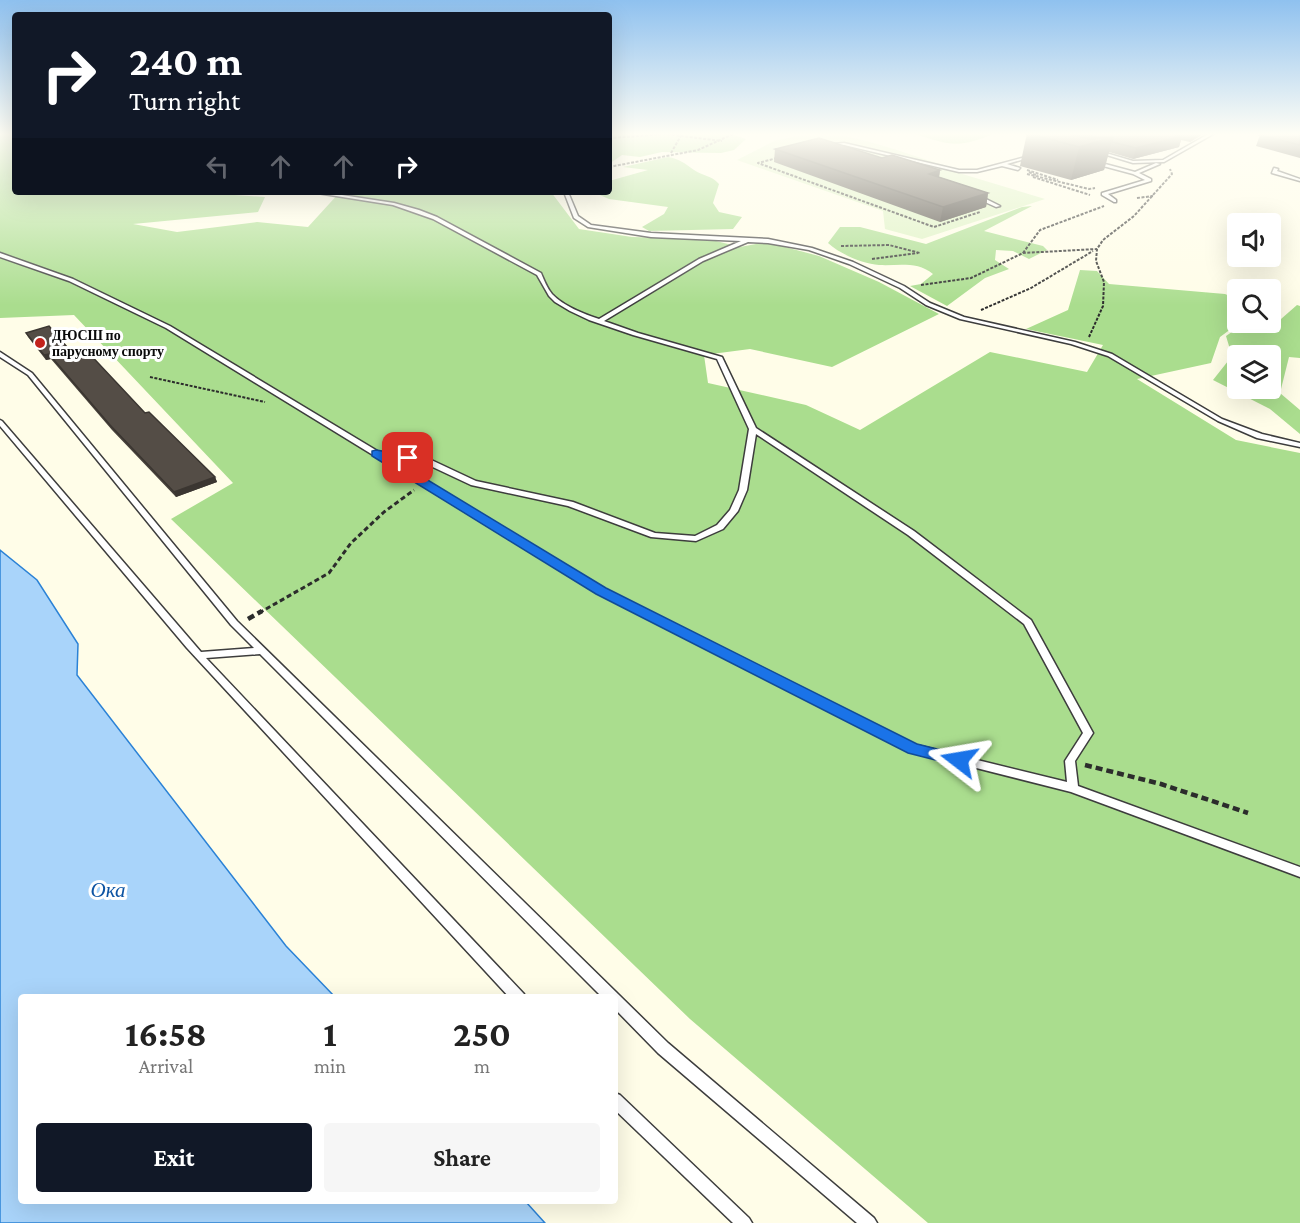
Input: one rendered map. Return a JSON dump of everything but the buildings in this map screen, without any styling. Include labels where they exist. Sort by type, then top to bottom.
[{"type":"lane","points":[[1114,201],[1104,194],[1117,190]]},
{"type":"lane","points":[[969,193],[998,206]]},
{"type":"lane","points":[[333,195],[394,204],[435,218],[539,274],[545,289],[556,300],[600,321],[720,358],[753,429],[911,533],[1028,622],[1088,733],[1070,761],[1073,788]]},
{"type":"lane","points":[[567,195],[576,217],[590,226],[615,232],[751,239],[810,249],[851,263],[962,318],[1110,355],[1228,424],[1260,436],[1300,445]]},
{"type":"lane","points":[[600,321],[701,260],[751,239]]},
{"type":"lane","points":[[0,255],[71,280],[168,327],[601,591],[913,748],[1073,788],[1300,872]]},
{"type":"lane","points":[[0,354],[30,374],[237,625],[609,994]]},
{"type":"lane","points":[[0,422],[199,655],[515,994]]},
{"type":"lane","points":[[376,453],[424,460],[474,483],[570,504],[654,535],[696,539],[720,527],[735,511],[743,490],[753,429]]},
{"type":"lane","points":[[199,655],[263,651]]},
{"type":"lane","points":[[618,1003],[663,1047],[869,1223]]},
{"type":"lane","points":[[618,1103],[744,1223]]},
{"type":"path","points":[[832,190],[934,227],[998,206]]},
{"type":"path","points":[[1074,190],[1090,195]]},
{"type":"path","points":[[962,318],[1031,288],[1096,249],[1103,240],[1134,216],[1159,190]]},
{"type":"path","points":[[1023,253],[1040,230],[1114,201],[1154,196]]},
{"type":"path","points":[[810,249],[889,245],[920,253],[851,263]]},
{"type":"path","points":[[902,287],[971,278],[1023,253],[1096,249]]},
{"type":"path","points":[[1088,348],[1090,331],[1103,306],[1104,282],[1096,261],[1096,249]]},
{"type":"path","points":[[150,377],[273,404]]},
{"type":"path","points":[[237,625],[329,573],[351,543],[384,512],[405,500],[421,482]]},
{"type":"path","points":[[1070,761],[1161,784],[1248,813]]},
{"type":"green space","points":[[0,190],[12,190],[12,195],[265,197],[258,212],[133,224],[177,232],[257,222],[308,227],[337,195],[553,195],[579,229],[632,237],[708,239],[740,247],[766,242],[819,256],[879,282],[939,314],[832,367],[750,349],[704,355],[708,383],[806,405],[860,430],[990,352],[1087,372],[1103,345],[1026,329],[1068,310],[1080,270],[1097,271],[1109,284],[1227,295],[1227,332],[1220,337],[1211,363],[1137,379],[1236,440],[1300,453],[1300,1223],[928,1223],[690,1019],[171,519],[233,483],[74,315],[0,318]]},
{"type":"green space","points":[[612,190],[717,190],[713,203],[719,212],[742,217],[733,229],[649,231],[642,227],[664,214],[668,207],[609,199],[600,195],[612,195]]},
{"type":"green space","points":[[823,190],[1015,190],[1045,199],[922,239],[885,229],[883,211]]},
{"type":"green space","points":[[1032,206],[984,231],[1043,246],[1047,250],[1029,259],[1013,251],[996,250],[995,260],[1009,269],[985,278],[947,306],[910,286],[921,284],[933,274],[927,270],[914,266],[866,263],[845,255],[828,243],[840,227],[860,227],[926,244],[1022,207]]},
{"type":"green space","points":[[1297,305],[1300,306],[1300,358],[1289,357],[1281,389],[1281,345],[1229,345],[1226,336],[1230,333],[1281,333],[1281,319]]},
{"type":"green space","points":[[1227,362],[1227,387],[1213,380]]},
{"type":"green space","points":[[1281,394],[1300,410],[1300,434],[1270,409],[1250,399],[1281,399]]},
{"type":"water","name":"Ока","points":[[0,550],[37,580],[78,644],[77,675],[286,946],[332,994],[18,994],[18,1204],[528,1204],[545,1223],[0,1223]]},
{"type":"place","name":"ДЮСШ по парусному спорту","points":[[40,343]]},
{"type":"route","points":[[408,458],[376,453],[601,591],[913,748],[959,760]]}]
